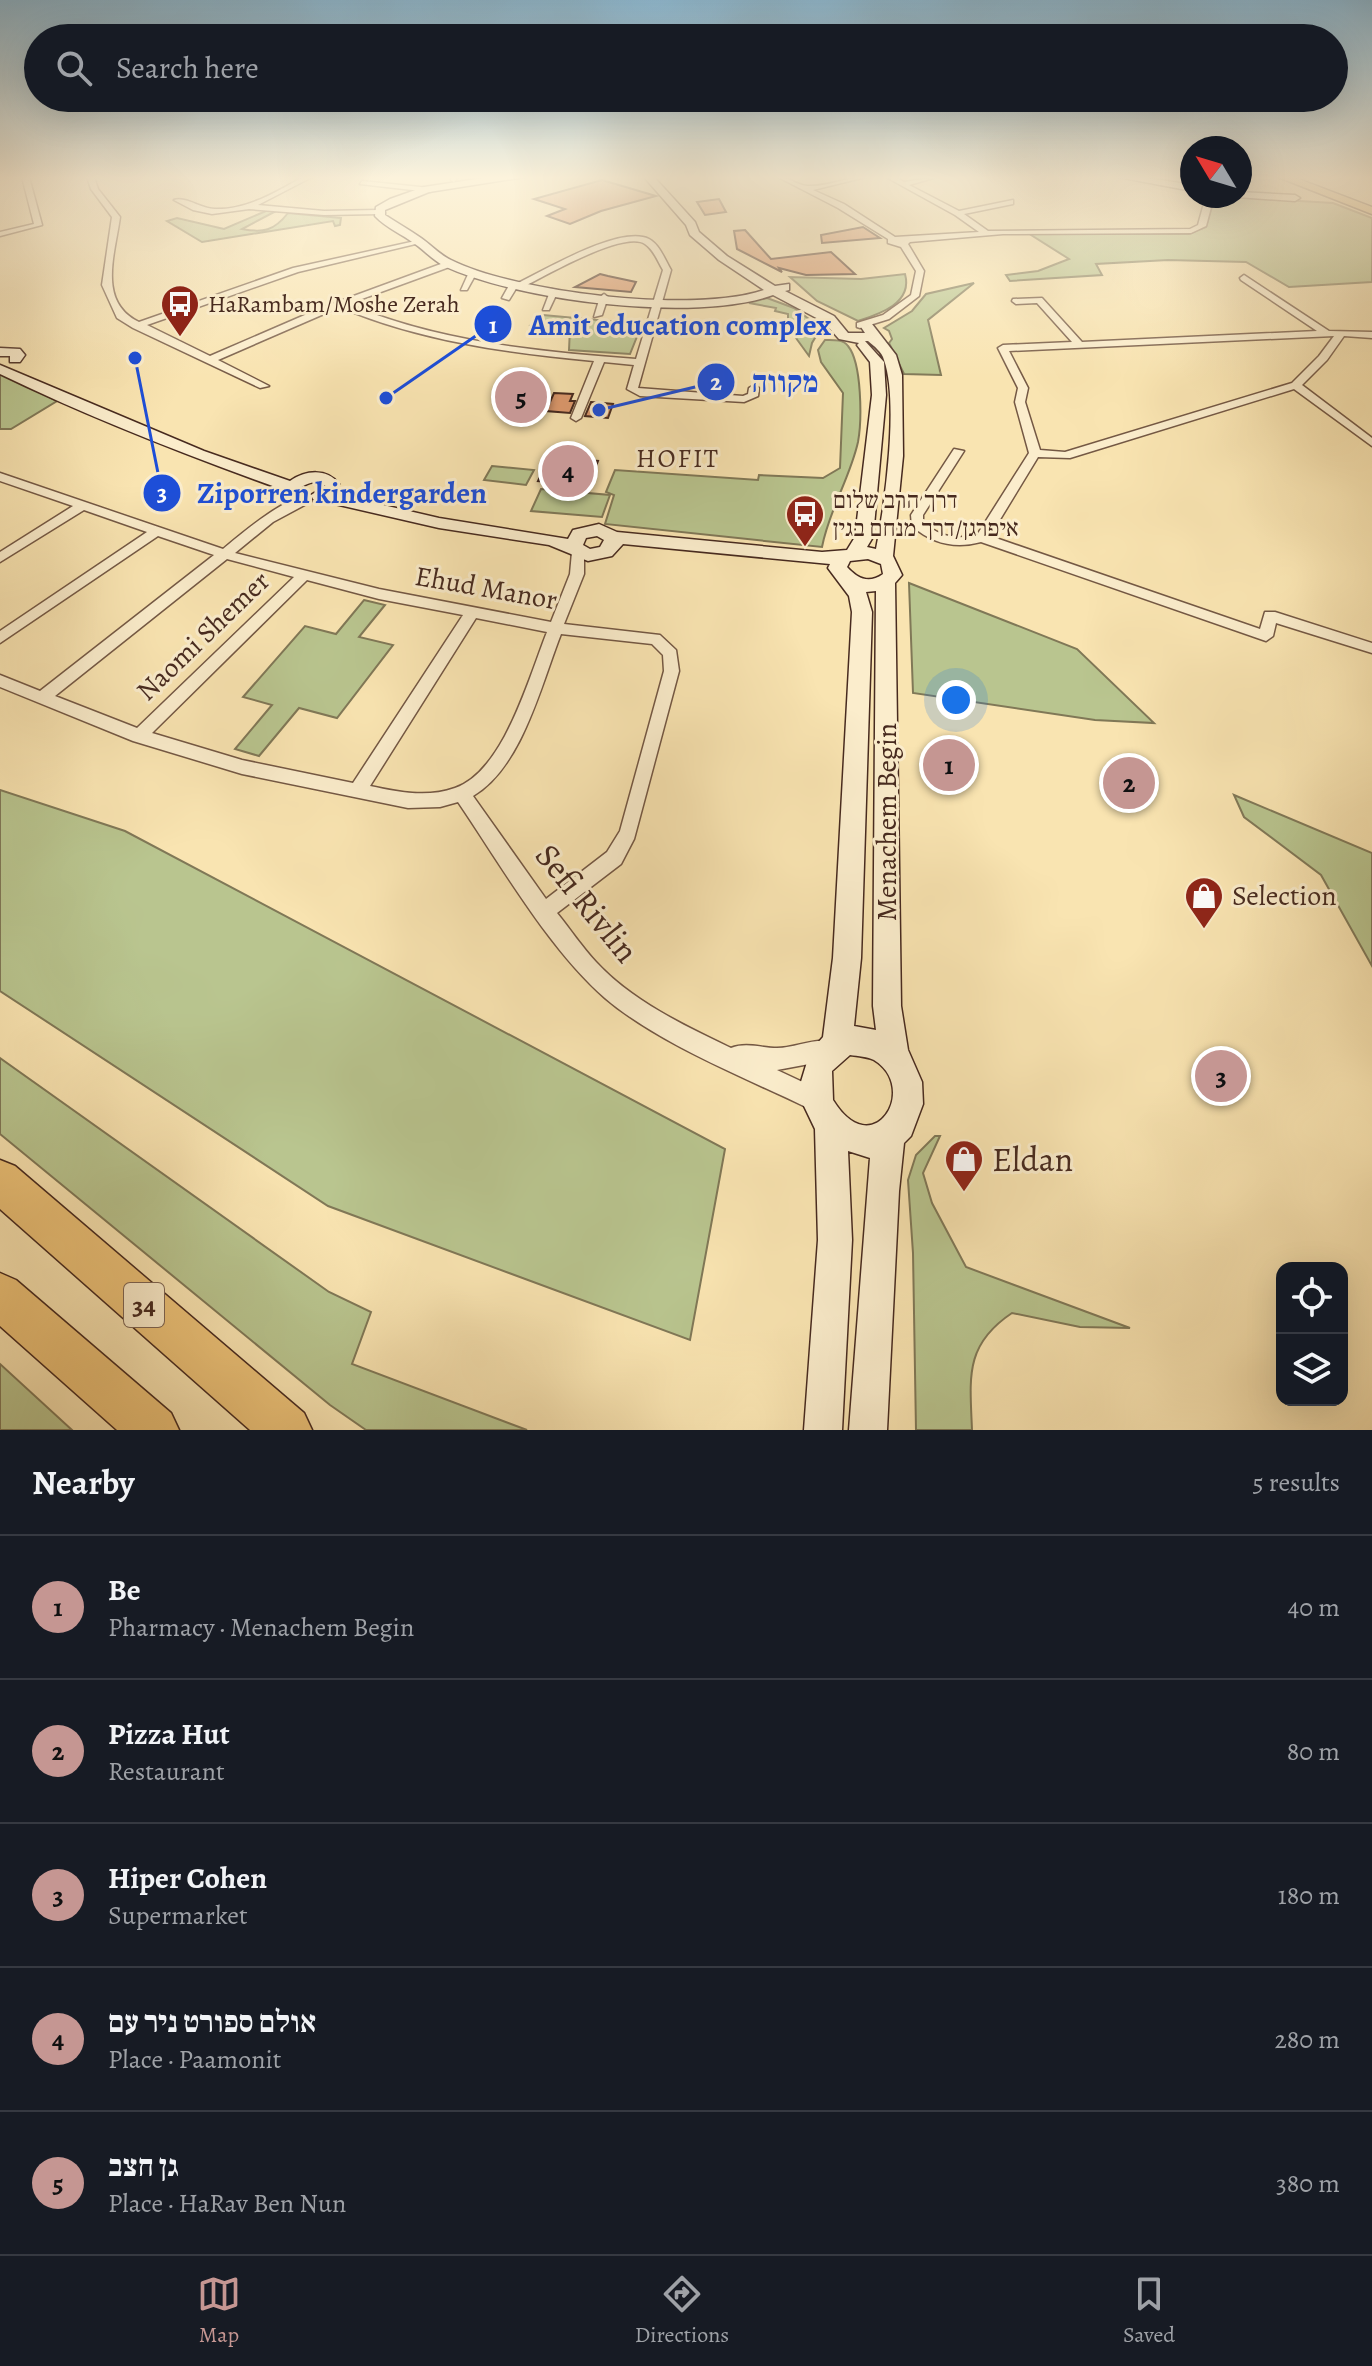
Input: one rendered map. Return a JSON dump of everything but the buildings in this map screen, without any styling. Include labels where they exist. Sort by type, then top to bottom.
[{"type":"highway","name":"34","points":[[0,1181],[287,1430]]},
{"type":"highway","points":[[0,1296],[154,1430]]},
{"type":"main road","points":[[422,244],[449,264],[517,284],[554,291],[660,301],[712,302],[747,298],[778,289],[840,329],[844,336],[863,331]]},
{"type":"main road","points":[[714,244],[723,258],[863,331],[877,362],[879,395],[864,537],[850,554],[837,563],[846,580]]},
{"type":"main road","name":"Menachem Begin","points":[[863,331],[888,354],[895,381],[893,475],[885,570],[887,1006],[895,1061]]},
{"type":"main road","points":[[4,357],[66,400],[198,454],[308,489],[439,523],[608,547],[805,556],[850,554],[885,570],[866,586],[830,571],[608,547]]},
{"type":"main road","name":"Menachem Begin","points":[[833,1048],[847,958],[862,612],[859,596],[846,580]]},
{"type":"main road","points":[[823,1430],[835,1240],[824,1113],[816,1077],[833,1048],[850,1040],[870,1042],[886,1051],[906,1075],[910,1098],[902,1127],[889,1137],[873,1142],[857,1140],[824,1113]]},
{"type":"main road","points":[[868,1430],[882,1191],[889,1137]]},
{"type":"street","points":[[112,244],[106,285],[115,310],[136,326],[264,386]]},
{"type":"street","points":[[136,326],[296,270],[412,244]]},
{"type":"street","points":[[506,298],[517,284],[611,244]]},
{"type":"street","points":[[650,244],[667,270],[639,362],[632,389],[634,392],[744,399],[753,396],[754,388]]},
{"type":"street","points":[[863,331],[905,306],[919,287],[920,271],[907,244]]},
{"type":"street","points":[[210,360],[340,304],[449,264]]},
{"type":"street","points":[[464,288],[473,272]]},
{"type":"street","points":[[1244,278],[1325,332]]},
{"type":"street","points":[[546,308],[554,291]]},
{"type":"street","points":[[597,315],[604,297]]},
{"type":"street","points":[[1016,301],[1039,300],[1078,343]]},
{"type":"street","points":[[340,304],[408,329],[600,360],[639,362]]},
{"type":"street","points":[[982,538],[1035,453],[1020,402],[1023,388],[1003,348],[1325,332],[1372,335]]},
{"type":"street","points":[[1035,453],[1066,456],[1296,385],[1323,358],[1341,333]]},
{"type":"street","points":[[576,418],[600,360]]},
{"type":"street","points":[[1296,385],[1372,443]]},
{"type":"street","points":[[958,451],[917,515],[917,523],[927,532],[955,543],[982,538],[1266,636],[1270,616],[1372,648]]},
{"type":"street","name":"Ehud Manor","points":[[4,483],[84,505],[224,554],[379,594],[554,628],[655,639],[668,646],[672,665],[628,833],[614,858],[544,912]]},
{"type":"street","points":[[43,697],[308,489]]},
{"type":"street","points":[[0,558],[84,505]]},
{"type":"street","points":[[0,638],[158,530]]},
{"type":"street","points":[[0,681],[139,736],[242,767],[408,801],[434,802],[463,795],[492,775],[507,751],[577,574],[577,544]]},
{"type":"street","points":[[577,574],[608,547]]},
{"type":"street","name":"Naomi Shemer","points":[[139,736],[304,575]]},
{"type":"street","points":[[357,791],[472,613]]},
{"type":"street","name":"Sefi Rivlin","points":[[463,795],[544,912],[590,970],[615,993],[678,1034],[721,1054],[824,1113]]},
{"type":"street","name":"Sefi Rivlin","points":[[721,1054],[781,1059],[833,1048]]},
{"type":"green space","points":[[1045,244],[1372,244],[1372,282],[1289,287],[1246,262],[1168,260],[1096,264],[1102,275],[1010,281],[1006,275],[1038,271],[1069,259]]},
{"type":"green space","points":[[905,274],[904,293],[893,306],[858,321],[817,301],[790,277],[861,279]]},
{"type":"green space","points":[[974,283],[928,320],[941,375],[904,374],[889,343],[892,339],[889,331],[884,328],[912,311],[926,294]]},
{"type":"green space","points":[[767,298],[794,308],[821,328],[809,356],[788,327],[788,314],[775,311],[776,308],[749,303]]},
{"type":"green space","points":[[543,315],[642,324],[630,354],[569,350],[570,328],[531,325]]},
{"type":"green space","points":[[825,340],[843,342],[853,354],[860,392],[860,420],[858,442],[822,547],[605,524],[614,495],[606,492],[615,470],[758,480],[759,475],[823,478],[840,468],[843,393],[821,362],[818,350]]},
{"type":"green space","points":[[0,372],[57,401],[11,429],[0,429]]},
{"type":"green space","points":[[492,466],[534,470],[526,485],[484,480]]},
{"type":"green space","points":[[541,489],[610,495],[602,517],[531,511]]},
{"type":"green space","points":[[909,583],[1077,649],[1154,723],[1095,720],[913,693]]},
{"type":"green space","points":[[364,600],[385,605],[359,637],[393,645],[337,718],[299,708],[259,756],[235,749],[272,705],[243,697],[305,626],[336,634]]},
{"type":"green space","points":[[0,790],[125,831],[725,1149],[690,1340],[328,1206],[0,991]]},
{"type":"green space","points":[[1234,795],[1372,853],[1372,966],[1321,875],[1244,817]]},
{"type":"green space","points":[[0,1058],[329,1292],[371,1312],[352,1364],[527,1430],[366,1430],[330,1405],[0,1134]]},
{"type":"green space","points":[[935,1136],[940,1136],[923,1173],[932,1203],[966,1267],[1130,1328],[1080,1327],[1012,1313],[985,1337],[973,1364],[972,1430],[916,1430],[913,1253],[908,1180],[916,1155]]},
{"type":"green space","points":[[0,1364],[72,1430],[0,1430]]},
{"type":"place","name":"HaRambam/Moshe Zerah","points":[[180,338]]},
{"type":"place","name":"Ziporren kindergarden","points":[[135,358]]},
{"type":"place","name":"גן חצב","points":[[521,397]]},
{"type":"place","name":"Amit education complex","points":[[386,398]]},
{"type":"place","name":"מקווה","points":[[599,410]]},
{"type":"place","name":"אולם ספורט ניר עם","points":[[568,471]]},
{"type":"place","name":"דרך הרב שלום איפרגן/דרך מנחם בגין","points":[[805,548]]},
{"type":"place","name":"Be","points":[[949,765]]},
{"type":"place","name":"Pizza Hut","points":[[1129,783]]},
{"type":"place","name":"Selection","points":[[1204,930]]},
{"type":"place","name":"Hiper Cohen","points":[[1221,1076]]},
{"type":"place","name":"Eldan","points":[[964,1193]]},
{"type":"district","name":"HOFIT","points":[[678,458]]}]
